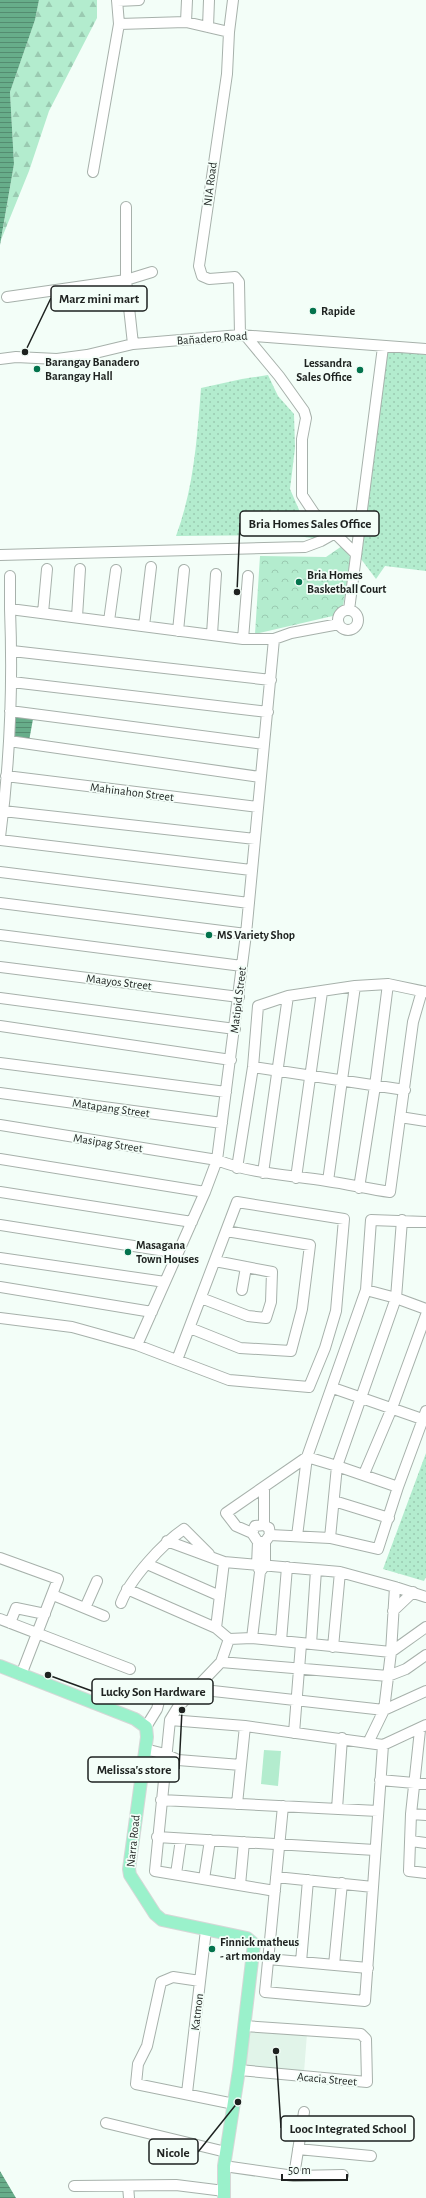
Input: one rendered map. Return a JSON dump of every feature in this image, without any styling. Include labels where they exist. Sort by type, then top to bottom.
[{"type":"main road","points":[[0,1666],[134,1719],[146,1727]]},
{"type":"main road","name":"Narra Road","points":[[146,1727],[145,1749],[142,1764],[130,1875],[158,1917],[168,1923],[247,1938],[254,1944],[240,2070],[224,2166],[224,2195]]},
{"type":"street","points":[[93,172],[119,24],[117,0],[139,0]]},
{"type":"street","points":[[186,22],[187,0]]},
{"type":"street","points":[[208,27],[209,0]]},
{"type":"street","name":"NIA Road","points":[[233,0],[228,32],[227,74],[199,266],[202,276],[209,279],[235,277],[239,282],[243,335]]},
{"type":"street","points":[[119,24],[186,22],[228,32]]},
{"type":"street","points":[[126,207],[126,280],[133,344]]},
{"type":"street","points":[[7,298],[126,280],[152,272]]},
{"type":"street","points":[[243,335],[304,411],[306,418],[302,439],[302,495],[314,513],[356,554]]},
{"type":"street","name":"Bañadero Road","points":[[2,359],[61,358],[133,344],[243,335],[383,347],[426,349]]},
{"type":"street","points":[[349,610],[383,347]]},
{"type":"street","points":[[0,555],[306,547],[360,519]]},
{"type":"street","points":[[144,626],[151,566]]},
{"type":"street","points":[[43,613],[47,569]]},
{"type":"street","points":[[77,617],[80,569]]},
{"type":"street","points":[[109,621],[116,570]]},
{"type":"street","points":[[178,631],[184,570]]},
{"type":"street","points":[[212,634],[216,574]]},
{"type":"street","points":[[10,576],[12,682],[9,741],[0,838],[251,870]]},
{"type":"street","points":[[243,639],[248,576]]},
{"type":"street","points":[[10,609],[243,639],[274,639],[291,633],[339,624]]},
{"type":"street","points":[[339,624],[346,630],[352,629],[357,625],[357,616],[349,610]]},
{"type":"street","points":[[339,624],[340,614],[349,610]]},
{"type":"street","name":"Matipid Street","points":[[137,1345],[205,1192],[217,1160],[246,934],[274,639]]},
{"type":"street","points":[[12,651],[271,680]]},
{"type":"street","points":[[12,682],[268,712]]},
{"type":"street","points":[[10,711],[264,744]]},
{"type":"street","points":[[9,741],[260,777]]},
{"type":"street","name":"Mahinahon Street","points":[[6,776],[258,807]]},
{"type":"street","points":[[3,811],[254,839]]},
{"type":"street","points":[[0,872],[249,902]]},
{"type":"street","points":[[0,903],[246,934]]},
{"type":"street","points":[[0,935],[242,966]]},
{"type":"street","name":"Maayos Street","points":[[0,967],[238,997]]},
{"type":"street","points":[[359,1188],[375,1086],[388,984]]},
{"type":"street","points":[[237,1168],[252,1067],[258,1006],[288,996],[356,986],[388,984],[424,991],[413,1022],[405,1090],[400,1117],[426,1121]]},
{"type":"street","points":[[328,1181],[356,986]]},
{"type":"street","points":[[296,1178],[322,992]]},
{"type":"street","points":[[263,1173],[288,996]]},
{"type":"street","points":[[0,998],[235,1029]]},
{"type":"street","points":[[0,1026],[231,1060]]},
{"type":"street","points":[[0,1063],[226,1092]]},
{"type":"street","points":[[252,1067],[405,1090]]},
{"type":"street","name":"Matapang Street","points":[[0,1093],[222,1123]]},
{"type":"street","name":"Masipag Street","points":[[0,1125],[217,1160],[237,1168],[263,1173],[328,1181],[359,1188],[390,1192],[400,1117]]},
{"type":"street","points":[[0,1159],[205,1192]]},
{"type":"street","points":[[0,1192],[192,1222]]},
{"type":"street","points":[[0,1318],[72,1327],[137,1345],[229,1380],[309,1387],[325,1348],[336,1311],[344,1219],[237,1202],[177,1360]]},
{"type":"street","points":[[297,1536],[307,1457],[333,1388],[366,1290],[371,1220],[426,1222]]},
{"type":"street","points":[[330,1538],[337,1466],[362,1399],[396,1298],[402,1220]]},
{"type":"street","points":[[0,1225],[178,1253]]},
{"type":"street","points":[[190,1328],[240,1348],[291,1351],[302,1309],[310,1245],[226,1232]]},
{"type":"street","points":[[0,1258],[165,1282]]},
{"type":"street","points":[[201,1298],[248,1316],[266,1318],[271,1302],[272,1272],[215,1261]]},
{"type":"street","points":[[242,1290],[246,1267]]},
{"type":"street","points":[[0,1286],[152,1312]]},
{"type":"street","points":[[366,1290],[396,1298],[426,1309]]},
{"type":"street","points":[[364,1474],[392,1408],[426,1315]]},
{"type":"street","points":[[307,1457],[226,1513],[236,1526],[261,1538],[297,1536],[330,1538],[378,1549],[398,1487],[424,1415],[392,1408],[333,1388]]},
{"type":"street","points":[[307,1457],[364,1474],[398,1487]]},
{"type":"street","points":[[264,1487],[264,1525]]},
{"type":"street","points":[[334,1501],[389,1518]]},
{"type":"street","points":[[252,1638],[260,1567],[261,1538],[255,1526],[264,1525],[269,1528],[261,1538]]},
{"type":"street","points":[[121,1603],[127,1589],[167,1541],[184,1529],[211,1557]]},
{"type":"street","points":[[167,1541],[224,1562],[260,1567],[287,1567],[340,1572],[426,1597]]},
{"type":"street","points":[[0,1558],[58,1579],[21,1675]]},
{"type":"street","points":[[216,1628],[224,1562]]},
{"type":"street","points":[[148,1564],[220,1596]]},
{"type":"street","points":[[281,1641],[287,1567]]},
{"type":"street","points":[[294,1733],[299,1669],[306,1644],[316,1570]]},
{"type":"street","points":[[333,1647],[340,1572]]},
{"type":"street","points":[[85,1608],[97,1581]]},
{"type":"street","points":[[368,1743],[384,1710],[391,1652],[395,1587]]},
{"type":"street","points":[[127,1589],[216,1628],[229,1639],[252,1638],[391,1652],[426,1627]]},
{"type":"street","points":[[393,1612],[413,1592]]},
{"type":"street","points":[[52,1595],[104,1616]]},
{"type":"street","points":[[10,1623],[16,1608],[45,1614]]},
{"type":"street","points":[[0,1618],[130,1669]]},
{"type":"street","points":[[229,1639],[221,1662],[178,1706],[170,1720],[165,1754],[155,1870],[275,1891]]},
{"type":"street","points":[[221,1662],[388,1676],[406,1669],[426,1655]]},
{"type":"street","points":[[195,1689],[384,1710],[426,1691]]},
{"type":"street","points":[[146,1727],[154,1715],[161,1694]]},
{"type":"street","points":[[170,1720],[245,1726],[342,1738],[382,1745],[423,1727],[422,1752],[413,1783],[409,1871],[426,1873]]},
{"type":"street","points":[[237,1804],[245,1726]]},
{"type":"street","points":[[337,1810],[342,1738]]},
{"type":"street","points":[[283,1806],[265,1992],[366,2001],[382,1745]]},
{"type":"street","points":[[145,1749],[165,1754],[178,1760],[241,1765]]},
{"type":"street","points":[[142,1764],[165,1765],[178,1760]]},
{"type":"street","points":[[380,1780],[426,1784]]},
{"type":"street","points":[[161,1800],[378,1811]]},
{"type":"street","points":[[411,1814],[426,1815]]},
{"type":"street","points":[[157,1836],[181,1839],[375,1850]]},
{"type":"street","points":[[176,1874],[181,1839]]},
{"type":"street","points":[[204,1879],[210,1840]]},
{"type":"street","points":[[411,1841],[426,1843]]},
{"type":"street","points":[[240,1885],[244,1842]]},
{"type":"street","points":[[276,1877],[373,1887]]},
{"type":"street","points":[[301,1962],[308,1880]]},
{"type":"street","points":[[334,1965],[342,1883]]},
{"type":"street","name":"Katmon","points":[[187,2093],[206,1930]]},
{"type":"street","points":[[268,1959],[368,1968]]},
{"type":"street","points":[[200,1981],[173,1977],[161,1982],[147,2046],[138,2064],[136,2084],[187,2093],[234,2104]]},
{"type":"street","name":"Acacia Street","points":[[240,2070],[367,2082],[366,2039],[361,2034],[244,2026]]},
{"type":"street","points":[[294,2176],[304,2112]]},
{"type":"street","points":[[106,2123],[226,2152]]},
{"type":"street","points":[[298,2149],[371,2156]]},
{"type":"street","points":[[224,2166],[294,2176],[343,2175]]},
{"type":"street","points":[[74,2186],[176,2185],[224,2195]]},
{"type":"street","points":[[128,2186],[129,2198]]},
{"type":"shaded area","points":[[0,0],[39,0],[35,20],[10,92],[14,164],[0,245]]},
{"type":"shaded area","points":[[15,717],[33,719],[29,741],[12,740]]},
{"type":"shaded area","points":[[248,2029],[307,2034],[304,2072],[245,2067]]},
{"type":"shaded area","points":[[0,2171],[16,2198],[0,2198]]},
{"type":"green space","points":[[39,0],[97,0],[97,18],[49,111],[29,171],[1,240],[14,164],[10,92],[35,20]]},
{"type":"green space","points":[[388,347],[426,350],[426,571],[385,566],[376,579],[361,559]]},
{"type":"green space","points":[[268,375],[278,396],[294,414],[295,448],[290,489],[300,512],[326,540],[291,535],[176,536],[191,481],[201,388]]},
{"type":"green space","points":[[342,546],[351,558],[343,606],[337,615],[255,634],[260,556],[326,557]]},
{"type":"green space","points":[[426,1453],[426,1577],[424,1581],[383,1569]]},
{"type":"green space","points":[[264,1750],[281,1751],[278,1786],[261,1784]]},
{"type":"place","name":"Rapide","points":[[313,311]]},
{"type":"place","name":"Marz mini mart","points":[[25,352]]},
{"type":"place","name":"Barangay Banadero Barangay Hall","points":[[37,369]]},
{"type":"place","name":"Lessandra Sales Office","points":[[360,370]]},
{"type":"place","name":"Bria Homes Basketball Court","points":[[299,582]]},
{"type":"place","name":"Bria Homes Sales Office","points":[[237,592]]},
{"type":"place","name":"MS Variety Shop","points":[[209,935]]},
{"type":"place","name":"Masagana Town Houses","points":[[128,1252]]},
{"type":"place","name":"Lucky Son Hardware","points":[[48,1675]]},
{"type":"place","name":"Melissa's store","points":[[182,1710]]},
{"type":"place","name":"Finnick matheus - art monday","points":[[212,1949]]},
{"type":"place","name":"Looc Integrated School","points":[[276,2051]]},
{"type":"place","name":"Nicole","points":[[238,2102]]}]
